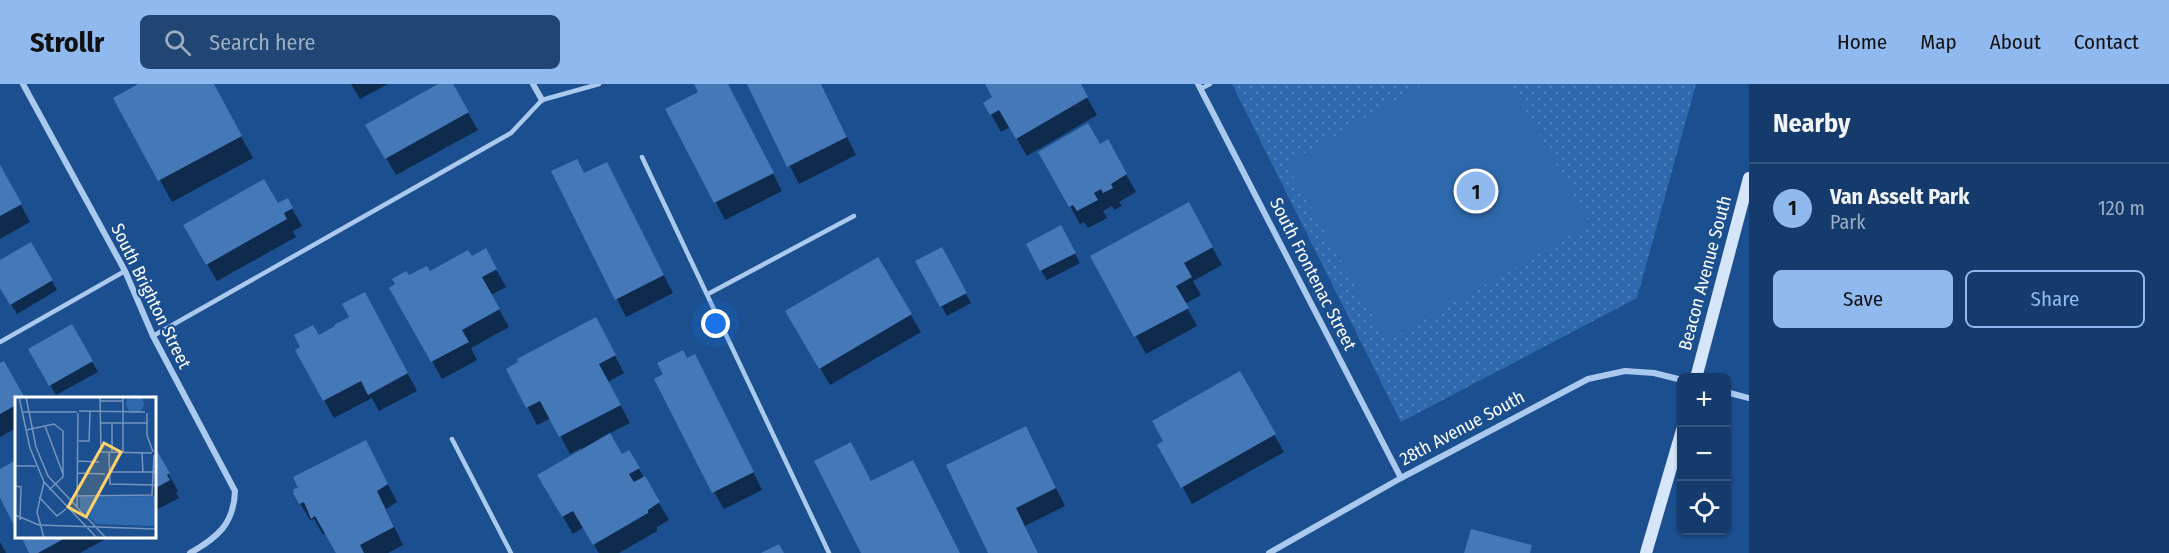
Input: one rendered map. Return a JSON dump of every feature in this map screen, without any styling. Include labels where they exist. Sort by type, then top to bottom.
[{"type":"main road","name":"Beacon Avenue South","points":[[1697,373],[1749,178]]},
{"type":"main road","points":[[1646,553],[1677,447]]},
{"type":"street","name":"South Brighton Street","points":[[23,84],[125,272],[153,336],[235,491],[235,508],[227,524],[208,543],[190,553]]},
{"type":"street","points":[[533,84],[542,100]]},
{"type":"street","name":"South Frontenac Street","points":[[1199,86],[1401,478]]},
{"type":"street","name":"28th Avenue South","points":[[1274,552],[1401,478],[1588,379],[1625,372],[1654,373],[1677,379]]},
{"type":"street","points":[[1731,393],[1749,398]]},
{"type":"lane","points":[[153,336],[511,133],[542,100],[598,84]]},
{"type":"lane","points":[[1199,86],[1210,84]]},
{"type":"lane","points":[[642,157],[829,553]]},
{"type":"lane","points":[[708,294],[854,216]]},
{"type":"lane","points":[[0,342],[125,272]]},
{"type":"lane","points":[[452,439],[511,553]]},
{"type":"shaded area","points":[[1232,84],[1696,84],[1637,298],[1401,422]]},
{"type":"shaded area","points":[[1424,84],[1510,84],[1590,224],[1387,341],[1286,164]]},
{"type":"building","points":[[138,84],[214,84],[242,136],[158,181],[113,98]]},
{"type":"building","points":[[438,84],[453,84],[469,112],[385,159],[365,125]]},
{"type":"building","points":[[694,84],[728,84],[774,173],[714,203],[665,109],[698,92]]},
{"type":"building","points":[[747,84],[821,84],[847,137],[787,167]]},
{"type":"building","points":[[985,84],[1081,84],[1088,97],[1016,139],[999,110],[990,115],[983,103],[992,97]]},
{"type":"building","points":[[1088,123],[1100,144],[1108,139],[1127,174],[1111,184],[1113,188],[1103,193],[1101,189],[1094,193],[1098,200],[1077,211],[1073,205],[1069,207],[1038,152]]},
{"type":"building","points":[[577,159],[584,173],[607,162],[664,275],[615,300],[551,171]]},
{"type":"building","points":[[0,165],[22,204],[0,216]]},
{"type":"building","points":[[264,179],[278,203],[288,198],[293,208],[284,213],[287,219],[206,265],[183,225]]},
{"type":"building","points":[[1189,202],[1213,247],[1184,263],[1192,277],[1176,286],[1189,308],[1134,337],[1090,256]]},
{"type":"building","points":[[1061,225],[1076,253],[1040,271],[1026,244]]},
{"type":"building","points":[[31,242],[53,280],[10,305],[0,288],[0,260]]},
{"type":"building","points":[[942,247],[967,293],[940,307],[915,261]]},
{"type":"building","points":[[486,248],[497,269],[482,277],[500,309],[462,330],[469,342],[431,362],[389,288],[395,284],[392,279],[406,271],[409,275],[427,266],[430,271],[468,250],[472,256]]},
{"type":"building","points":[[878,257],[912,314],[819,369],[785,311]]},
{"type":"building","points":[[365,292],[408,373],[368,395],[361,381],[323,401],[295,350],[300,347],[294,335],[313,325],[319,335],[335,326],[349,317],[342,304]]},
{"type":"building","points":[[596,317],[616,355],[599,364],[621,405],[559,437],[540,401],[526,408],[506,369],[518,362],[517,359]]},
{"type":"building","points":[[72,324],[93,361],[49,386],[28,349]]},
{"type":"building","points":[[683,350],[687,358],[695,354],[754,472],[712,493],[654,379],[663,374],[657,363]]},
{"type":"building","points":[[4,361],[24,397],[15,397],[15,406],[0,414],[0,363]]},
{"type":"building","points":[[1240,371],[1276,434],[1181,488],[1157,445],[1163,441],[1152,421]]},
{"type":"building","points":[[1026,426],[1056,488],[1016,508],[1038,553],[988,553],[946,465]]},
{"type":"building","points":[[610,433],[622,454],[629,450],[640,468],[629,474],[634,482],[645,476],[660,502],[648,510],[648,513],[593,545],[573,511],[562,517],[537,475]]},
{"type":"building","points":[[366,440],[388,484],[377,491],[394,527],[360,545],[364,553],[336,553],[315,516],[311,519],[304,502],[299,504],[293,493],[294,489],[298,488],[293,477]]},
{"type":"building","points":[[851,442],[871,481],[913,460],[960,553],[861,553],[814,461]]},
{"type":"building","points":[[156,449],[170,473],[167,475],[170,480],[156,488]]},
{"type":"building","points":[[15,461],[15,527],[0,498],[0,469]]},
{"type":"building","points":[[1471,529],[1532,545],[1530,553],[1464,553]]},
{"type":"building","points":[[22,538],[65,538],[38,553],[29,553]]},
{"type":"building","points":[[779,544],[784,553],[761,553]]},
{"type":"place","name":"Van Asselt Park","points":[[1476,191]]}]
